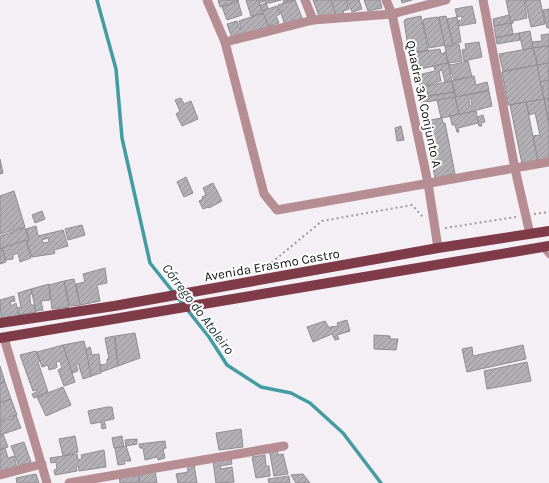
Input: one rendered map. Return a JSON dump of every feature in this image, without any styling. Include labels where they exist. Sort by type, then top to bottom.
[{"type":"main road","name":"Avenida Erasmo Castro","points":[[0,323],[164,298],[438,248],[549,231]]},
{"type":"main road","name":"Avenida Erasmo Castro","points":[[2,338],[545,247]]},
{"type":"street","points":[[207,0],[225,42],[264,194],[277,210],[428,183],[438,248]]},
{"type":"street","points":[[305,0],[313,20]]},
{"type":"street","name":"Quadra 3A Conjunto A","points":[[386,0],[392,14],[428,183],[549,162]]},
{"type":"street","points":[[225,42],[313,20],[392,14],[446,0]]},
{"type":"street","points":[[483,0],[515,169],[530,234]]},
{"type":"street","points":[[2,338],[47,483]]},
{"type":"street","points":[[69,483],[284,446]]},
{"type":"street","points":[[0,475],[42,464]]},
{"type":"lane","points":[[545,247],[549,256]]},
{"type":"path","points":[[248,270],[270,264],[322,220],[412,205],[435,230],[549,212]]},
{"type":"building","points":[[218,0],[238,0],[239,1],[220,7]]},
{"type":"building","points":[[246,0],[258,0],[263,13],[251,16]]},
{"type":"building","points":[[258,0],[281,0],[270,3],[266,3],[265,1],[259,3]]},
{"type":"building","points":[[283,0],[295,0],[284,3]]},
{"type":"building","points":[[295,0],[303,20],[285,25],[278,5]]},
{"type":"building","points":[[313,0],[331,0],[337,16],[320,19]]},
{"type":"building","points":[[331,0],[346,0],[349,9],[343,11],[344,14],[336,16]]},
{"type":"building","points":[[347,0],[359,0],[362,9],[352,12]]},
{"type":"building","points":[[364,0],[380,0],[382,8],[368,11]]},
{"type":"building","points":[[401,0],[412,0],[402,3]]},
{"type":"building","points":[[506,0],[524,0],[527,18],[513,21],[511,24]]},
{"type":"building","points":[[525,0],[540,0],[545,24],[531,27]]},
{"type":"building","points":[[238,1],[242,15],[227,20],[222,7]]},
{"type":"building","points":[[266,3],[268,8],[262,11],[260,5]]},
{"type":"building","points":[[277,6],[280,14],[276,16],[279,23],[268,26],[262,11]]},
{"type":"building","points":[[472,6],[476,23],[459,26],[457,21],[462,20],[462,16],[457,17],[455,9]]},
{"type":"building","points":[[549,9],[549,28],[547,28],[543,10]]},
{"type":"building","points":[[263,13],[270,30],[233,41],[227,24],[237,21],[240,30],[239,21]]},
{"type":"building","points":[[509,15],[511,23],[494,26],[493,19]]},
{"type":"building","points":[[421,16],[428,50],[409,53],[404,21],[406,19]]},
{"type":"building","points":[[446,16],[453,45],[445,47],[439,17]]},
{"type":"building","points":[[438,17],[445,45],[429,48],[423,22],[424,19]]},
{"type":"building","points":[[457,17],[461,42],[453,44],[447,19]]},
{"type":"building","points":[[511,23],[513,34],[496,38],[494,26]]},
{"type":"building","points":[[530,31],[533,48],[523,50],[519,33]]},
{"type":"building","points":[[519,33],[520,40],[497,44],[496,38]]},
{"type":"building","points":[[549,34],[549,46],[533,48],[532,42],[542,41],[541,35]]},
{"type":"building","points":[[479,42],[482,57],[464,61],[462,50],[466,49],[465,44]]},
{"type":"building","points":[[459,44],[462,61],[448,63],[445,47]]},
{"type":"building","points":[[549,46],[549,63],[537,65],[536,55],[533,48]]},
{"type":"building","points":[[533,48],[537,65],[503,71],[499,54]]},
{"type":"building","points":[[440,49],[441,54],[446,52],[448,63],[416,70],[413,53]]},
{"type":"building","points":[[468,61],[472,77],[454,80],[448,63],[451,65]]},
{"type":"building","points":[[448,63],[452,81],[445,82],[442,70],[439,71],[441,81],[420,87],[418,75],[435,71],[434,66]]},
{"type":"building","points":[[548,63],[549,80],[540,82],[537,65]]},
{"type":"building","points":[[537,65],[544,99],[508,105],[502,72]]},
{"type":"building","points":[[474,76],[476,85],[487,82],[489,90],[456,97],[452,81]]},
{"type":"building","points":[[549,80],[549,98],[544,99],[542,90],[544,88],[542,88],[540,82]]},
{"type":"building","points":[[452,81],[454,92],[428,96],[426,86]]},
{"type":"building","points":[[489,91],[492,106],[459,115],[455,97]],"holes":[[[471,98],[472,106],[470,106],[469,99]]]},
{"type":"building","points":[[454,92],[455,97],[421,103],[420,98]]},
{"type":"building","points":[[455,97],[459,115],[441,118],[437,100]]},
{"type":"building","points":[[181,98],[184,104],[191,101],[198,119],[182,126],[176,114],[180,111],[175,100]]},
{"type":"building","points":[[549,98],[549,124],[544,99]]},
{"type":"building","points":[[544,99],[549,124],[549,159],[538,160],[533,136],[540,135],[535,113],[529,115],[526,102]]},
{"type":"building","points":[[526,102],[538,161],[522,164],[510,105]]},
{"type":"building","points":[[476,111],[478,123],[458,128],[459,132],[457,132],[455,125],[452,125],[450,116]]},
{"type":"building","points":[[483,115],[485,122],[481,123],[482,126],[479,126],[477,117]]},
{"type":"building","points":[[442,118],[443,123],[445,123],[455,174],[435,178],[424,121]]},
{"type":"building","points":[[401,126],[404,140],[397,141],[395,128]]},
{"type":"building","points":[[0,159],[3,173],[0,174]]},
{"type":"building","points":[[186,177],[193,193],[184,197],[177,182]]},
{"type":"building","points":[[213,183],[222,201],[209,208],[203,209],[199,201],[206,195],[203,188]]},
{"type":"building","points":[[14,191],[25,227],[0,234],[0,196]]},
{"type":"building","points":[[42,211],[45,219],[35,223],[32,215]]},
{"type":"building","points":[[82,225],[85,235],[68,240],[65,229]]},
{"type":"building","points":[[36,226],[38,236],[63,230],[68,246],[54,250],[55,253],[52,254],[32,257],[26,240],[29,240],[26,229]],"holes":[[[48,238],[49,242],[43,243],[42,240]]]},
{"type":"building","points":[[25,228],[29,240],[0,249],[0,236]]},
{"type":"building","points":[[26,240],[31,258],[20,262],[18,253],[13,255],[13,259],[6,260],[2,248]]},
{"type":"building","points":[[2,248],[6,262],[0,264],[0,249]]},
{"type":"building","points":[[105,268],[107,283],[97,285],[100,301],[80,305],[76,284],[85,282],[83,274]]},
{"type":"building","points":[[74,279],[80,305],[70,306],[64,281]]},
{"type":"building","points":[[64,281],[69,307],[52,309],[49,285]]},
{"type":"building","points":[[49,284],[50,300],[41,301],[43,310],[36,311],[31,289]]},
{"type":"building","points":[[31,289],[31,305],[34,305],[36,312],[19,315],[17,308],[21,307],[18,293]]},
{"type":"building","points":[[14,296],[15,301],[10,302],[11,306],[16,303],[19,316],[1,318],[0,300]]},
{"type":"building","points":[[347,320],[350,331],[337,335],[339,339],[335,340],[332,334],[313,342],[307,327],[325,321],[330,329],[330,327],[338,326],[337,323]]},
{"type":"building","points":[[135,333],[140,358],[118,366],[115,336]]},
{"type":"building","points":[[374,335],[390,336],[390,339],[398,339],[396,350],[374,349]]},
{"type":"building","points":[[114,336],[118,366],[101,372],[100,365],[107,364],[107,359],[109,359],[105,338]]},
{"type":"building","points":[[84,341],[92,376],[83,379],[78,363],[76,364],[78,371],[72,373],[63,345]]},
{"type":"building","points":[[63,345],[75,382],[64,386],[58,370],[62,368],[60,361],[56,362],[56,368],[49,370],[48,365],[42,367],[37,352]]},
{"type":"building","points":[[523,345],[526,359],[467,372],[462,349],[472,347],[473,356]]},
{"type":"building","points":[[90,347],[92,355],[99,354],[101,373],[91,376],[86,349]]},
{"type":"building","points":[[36,351],[48,392],[34,398],[32,394],[37,392],[36,390],[33,391],[20,355]]},
{"type":"building","points":[[527,362],[531,381],[487,389],[484,371]]},
{"type":"building","points":[[0,366],[5,382],[0,384]]},
{"type":"building","points":[[5,382],[11,399],[0,403],[0,384]]},
{"type":"building","points":[[63,387],[71,405],[46,416],[37,397]]},
{"type":"building","points":[[11,399],[17,415],[0,421],[0,403]]},
{"type":"building","points":[[112,407],[114,419],[104,421],[106,428],[102,429],[101,422],[91,424],[88,411]]},
{"type":"building","points":[[16,415],[21,428],[0,435],[0,422],[14,418],[13,416]]},
{"type":"building","points":[[241,429],[243,447],[219,450],[216,433]]},
{"type":"building","points":[[3,434],[8,447],[0,450],[0,435]]},
{"type":"building","points":[[75,436],[78,452],[63,456],[59,439]]},
{"type":"building","points":[[122,436],[124,447],[114,448],[112,438]]},
{"type":"building","points":[[137,439],[137,444],[126,446],[125,440]]},
{"type":"building","points":[[165,441],[166,448],[163,449],[165,458],[158,460],[157,457],[145,460],[143,448],[140,448],[139,444]]},
{"type":"building","points":[[24,442],[31,462],[19,466],[11,446]]},
{"type":"building","points":[[126,446],[131,461],[124,461],[125,464],[118,465],[115,448]]},
{"type":"building","points":[[5,448],[8,458],[14,456],[17,467],[0,471],[0,450]]},
{"type":"building","points":[[277,448],[278,455],[283,454],[288,474],[274,476],[269,449]]},
{"type":"building","points":[[104,450],[106,467],[79,471],[78,466],[76,467],[77,471],[55,475],[54,470],[57,469],[56,462],[51,463],[50,458],[77,454],[78,460],[82,459],[81,455]]},
{"type":"building","points":[[265,455],[266,466],[269,466],[270,476],[256,478],[252,457]]},
{"type":"building","points":[[231,458],[232,464],[220,466],[221,469],[232,467],[234,482],[216,483],[213,461]]},
{"type":"building","points":[[194,464],[197,483],[178,483],[176,474],[188,472],[187,465]]},
{"type":"building","points":[[155,471],[157,483],[140,483],[138,473]]},
{"type":"building","points":[[36,474],[39,483],[17,483],[16,478]]},
{"type":"building","points":[[119,474],[138,474],[139,483],[120,483]]},
{"type":"building","points":[[303,474],[310,483],[296,483],[291,475]]},
{"type":"building","points":[[289,476],[290,483],[269,483],[268,479]]},
{"type":"waterway","name":"Córrego do Atoleiro","points":[[97,0],[116,69],[122,138],[150,263],[209,337],[227,365],[261,387],[291,393],[310,403],[343,433],[381,483]]}]
